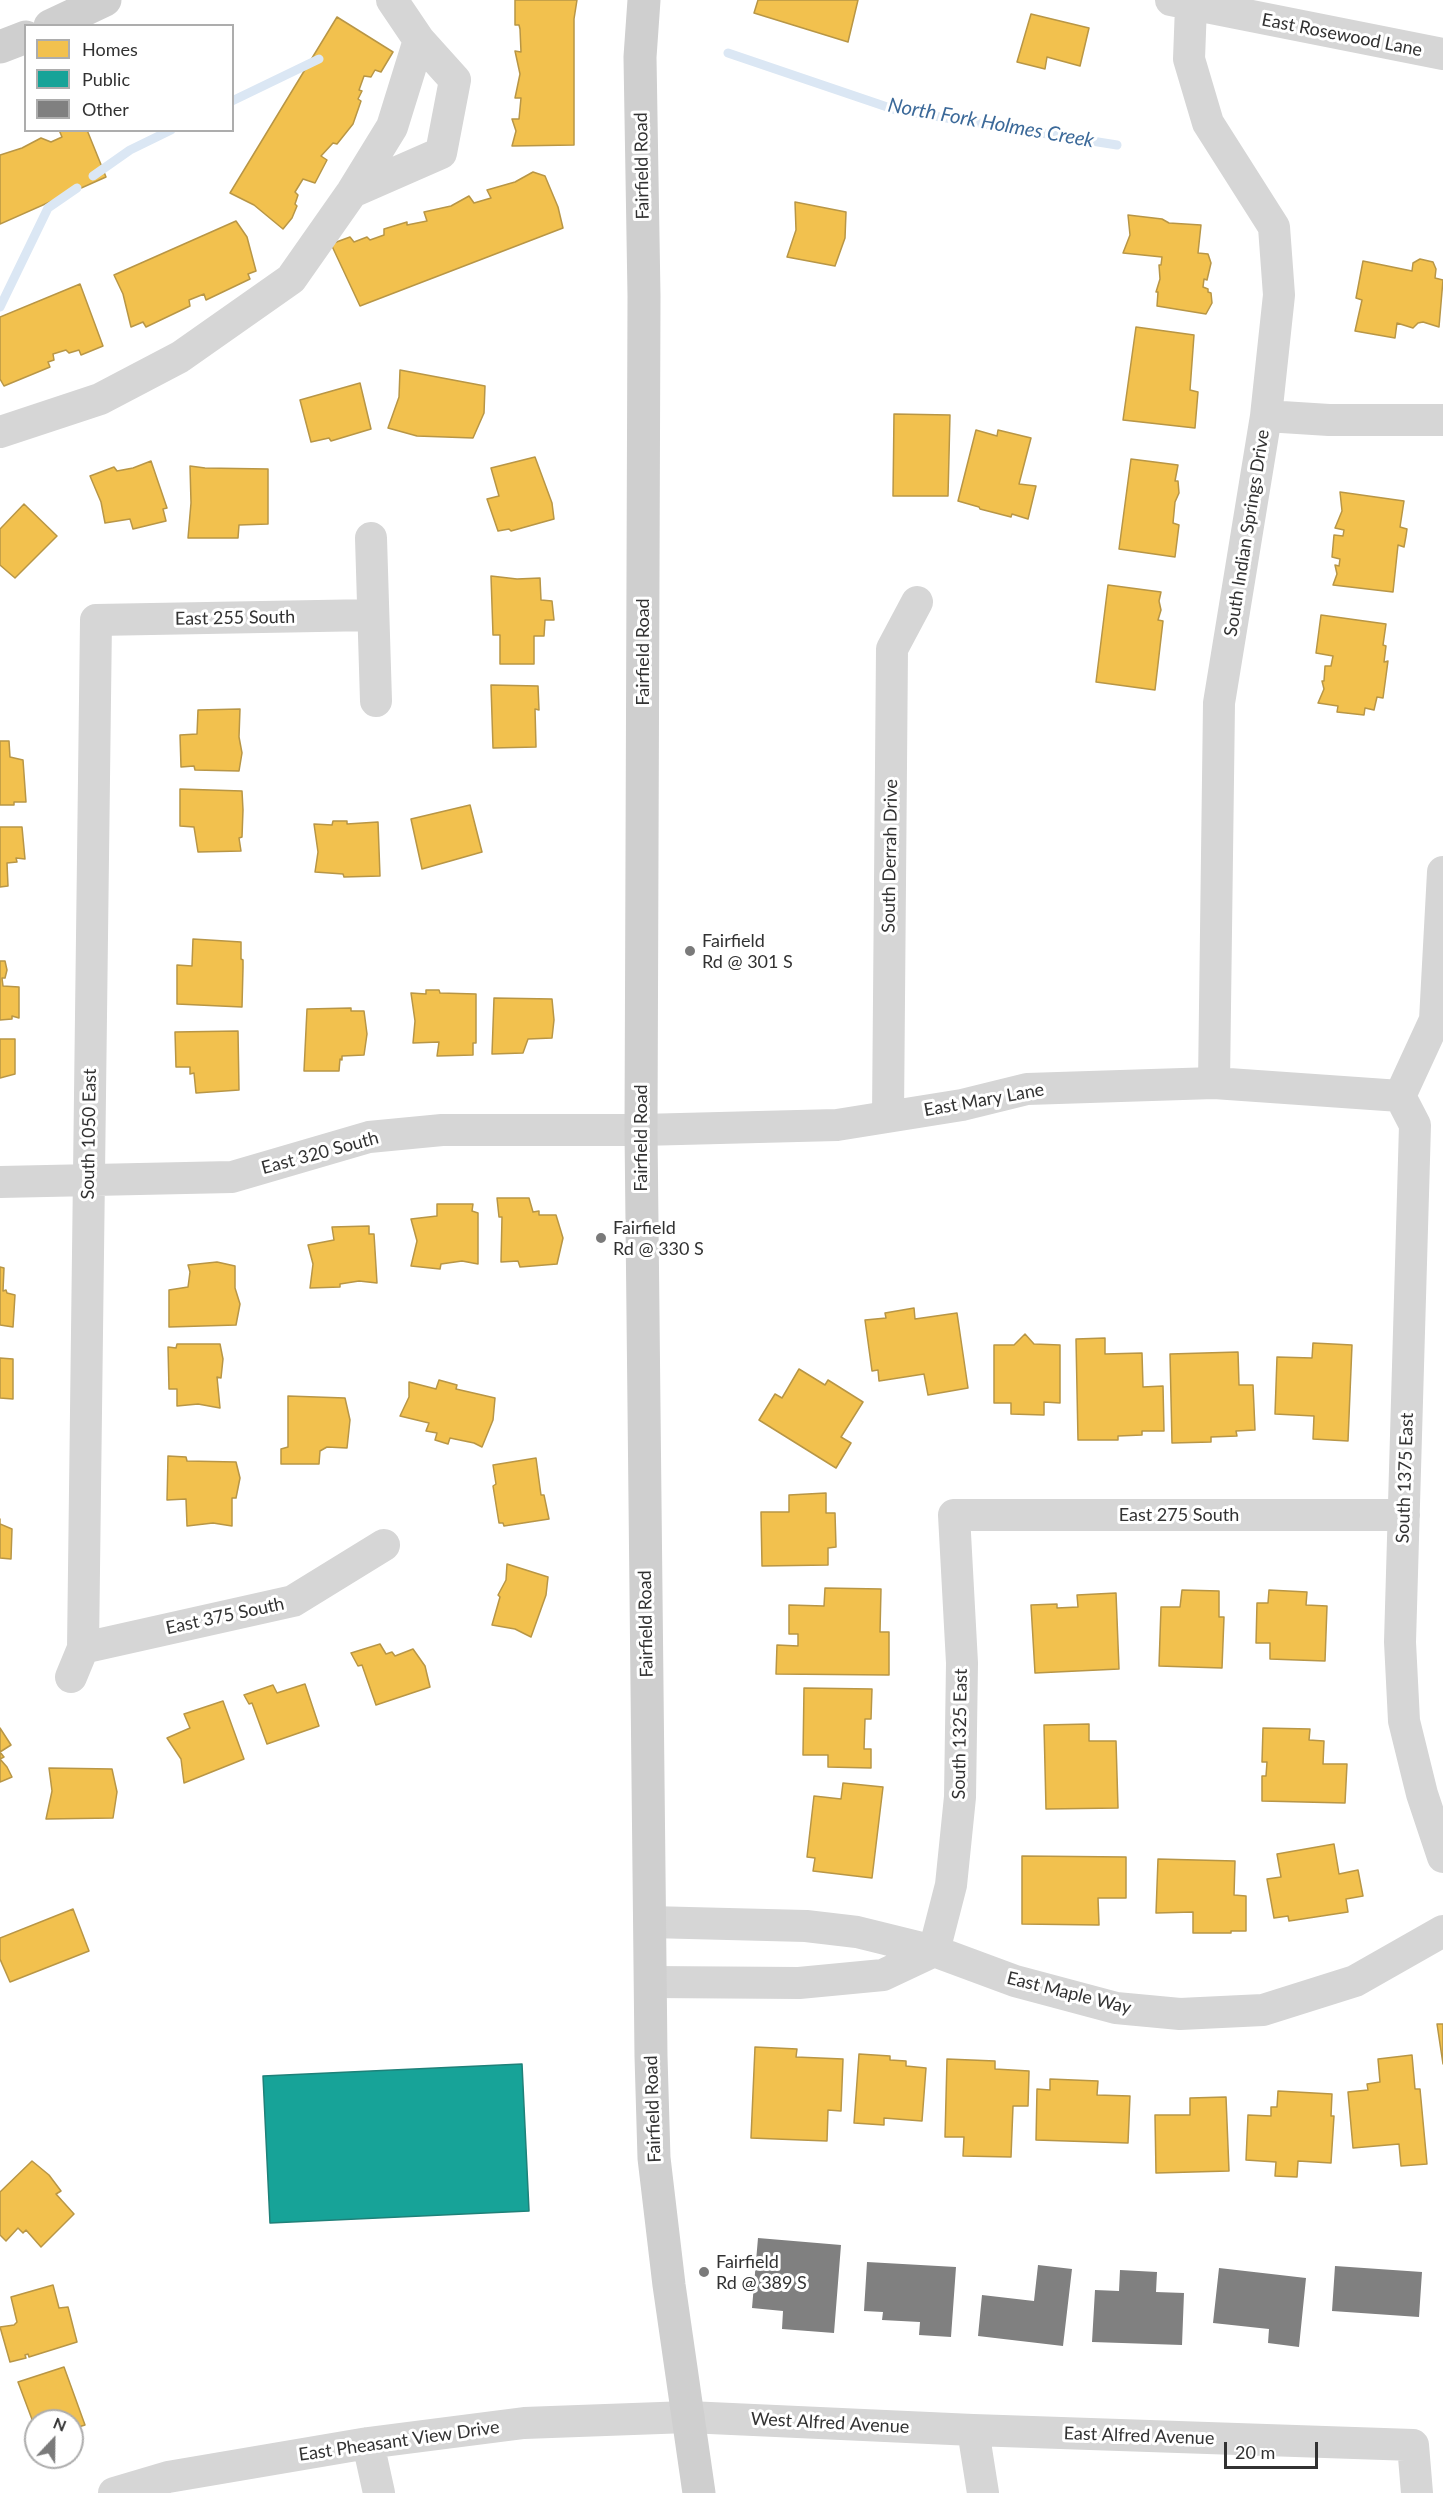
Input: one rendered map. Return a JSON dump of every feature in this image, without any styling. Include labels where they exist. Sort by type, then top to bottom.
[{"type":"street","points":[[54,24],[105,0]]},
{"type":"street","points":[[352,192],[441,153],[455,80],[418,40],[392,0]]},
{"type":"street","name":"Fairfield Road","points":[[644,0],[640,57],[644,296],[641,1130],[654,2158],[669,2285],[699,2493]]},
{"type":"street","name":"East Rosewood Lane","points":[[1181,3],[1443,54]]},
{"type":"street","name":"South Indian Springs Drive","points":[[1181,3],[1189,59],[1208,123],[1274,227],[1279,295],[1266,416],[1219,703],[1214,1083]]},
{"type":"street","points":[[0,47],[24,38]]},
{"type":"street","points":[[0,432],[100,399],[180,357],[291,279],[352,192],[392,127],[418,40]]},
{"type":"street","points":[[1266,416],[1329,420],[1443,420]]},
{"type":"street","points":[[371,538],[376,701]]},
{"type":"street","name":"South Derrah Drive","points":[[888,1116],[892,649],[916,602]]},
{"type":"street","name":"East 255 South","points":[[96,620],[373,615]]},
{"type":"street","name":"South 1050 East","points":[[83,1648],[96,620]]},
{"type":"street","points":[[1400,1096],[1435,1020],[1443,872]]},
{"type":"street","name":"East Mary Lane","points":[[641,1130],[837,1125],[962,1105],[1027,1089],[1214,1083],[1400,1096]]},
{"type":"street","name":"South 1375 East","points":[[1400,1096],[1414,1125],[1400,1642],[1404,1721],[1422,1794],[1443,1857]]},
{"type":"street","name":"East 320 South","points":[[0,1182],[232,1177],[369,1137],[431,1131],[641,1130]]},
{"type":"street","name":"East 275 South","points":[[954,1515],[1404,1515]]},
{"type":"street","name":"South 1325 East","points":[[934,1952],[951,1885],[960,1797],[962,1663],[954,1515]]},
{"type":"street","name":"East 375 South","points":[[83,1648],[293,1601],[384,1545]]},
{"type":"street","points":[[71,1677],[83,1648]]},
{"type":"street","name":"East Maple Way","points":[[650,1922],[806,1926],[857,1932],[934,1952],[1015,1981],[1105,2005],[1180,2014],[1263,2010],[1355,1981],[1443,1930]]},
{"type":"street","points":[[651,1982],[799,1983],[883,1975],[934,1952]]},
{"type":"street","name":"West Alfred Avenue","points":[[688,2417],[973,2430]]},
{"type":"street","name":"East Pheasant View Drive","points":[[114,2493],[168,2477],[368,2443],[524,2423],[688,2417]]},
{"type":"street","points":[[973,2430],[982,2493]]},
{"type":"street","name":"East Alfred Avenue","points":[[973,2430],[1413,2445],[1418,2493]]},
{"type":"street","points":[[368,2443],[379,2493]]},
{"type":"building: Homes","points":[[515,0],[577,0],[574,19],[574,145],[512,146],[516,131],[512,119],[519,119],[521,98],[515,98],[520,74],[515,51],[521,52],[520,29],[519,25],[515,25]]},
{"type":"building: Homes","points":[[758,0],[858,0],[848,42],[754,13]]},
{"type":"building: Homes","points":[[1031,14],[1089,28],[1080,66],[1047,57],[1045,69],[1017,62]]},
{"type":"building: Homes","points":[[337,17],[393,52],[381,72],[375,70],[371,77],[364,76],[359,90],[362,91],[358,99],[361,101],[353,124],[337,144],[333,143],[321,156],[327,160],[315,183],[303,179],[295,192],[298,195],[295,204],[297,206],[292,218],[283,229],[254,205],[230,193]]},
{"type":"building: Homes","points":[[60,132],[88,132],[106,177],[0,224],[0,155],[22,148],[41,138],[51,142],[62,137]]},
{"type":"building: Homes","points":[[533,172],[545,176],[558,207],[563,228],[360,306],[331,244],[350,237],[354,242],[367,237],[370,240],[384,235],[384,229],[407,222],[407,225],[427,221],[424,212],[451,206],[469,196],[474,203],[491,198],[487,190],[515,182]]},
{"type":"building: Homes","points":[[795,202],[846,212],[845,238],[835,266],[787,257],[796,230]]},
{"type":"building: Homes","points":[[1128,215],[1162,219],[1169,223],[1201,225],[1198,253],[1208,254],[1211,263],[1203,287],[1211,293],[1212,303],[1206,314],[1157,306],[1158,292],[1156,292],[1162,257],[1123,253],[1130,235]]},
{"type":"building: Homes","points":[[236,221],[247,237],[256,271],[248,274],[250,279],[206,300],[204,294],[189,300],[190,306],[146,327],[143,322],[131,327],[123,294],[114,275]]},
{"type":"building: Homes","points":[[1420,259],[1433,262],[1436,269],[1435,278],[1443,280],[1439,327],[1423,322],[1413,328],[1397,323],[1395,338],[1355,331],[1362,300],[1356,298],[1363,261],[1412,271],[1413,263]]},
{"type":"building: Homes","points":[[80,284],[103,346],[81,355],[79,350],[69,353],[66,350],[53,354],[54,360],[48,362],[50,367],[4,386],[0,379],[0,317]]},
{"type":"building: Homes","points":[[1136,327],[1194,335],[1190,390],[1198,392],[1195,428],[1123,420]]},
{"type":"building: Homes","points":[[400,370],[485,386],[484,413],[473,438],[417,436],[388,428],[399,397]]},
{"type":"building: Homes","points":[[360,383],[371,429],[331,441],[329,438],[311,442],[300,400]]},
{"type":"building: Homes","points":[[894,414],[950,415],[948,496],[893,496]]},
{"type":"building: Homes","points":[[976,430],[997,436],[998,430],[1031,438],[1019,484],[1036,486],[1028,519],[1012,514],[1011,517],[958,501]]},
{"type":"building: Homes","points":[[535,457],[552,503],[554,519],[511,531],[509,529],[498,531],[487,499],[499,496],[491,468]]},
{"type":"building: Homes","points":[[1131,459],[1178,465],[1175,481],[1178,481],[1179,493],[1175,502],[1173,523],[1179,525],[1175,557],[1119,549]]},
{"type":"building: Homes","points":[[151,461],[167,508],[163,509],[166,521],[133,529],[130,519],[105,523],[101,502],[90,476],[114,467],[117,471]]},
{"type":"building: Homes","points":[[190,466],[268,469],[268,524],[239,525],[238,538],[188,538],[191,503]]},
{"type":"building: Homes","points":[[1340,492],[1404,501],[1400,527],[1407,529],[1404,547],[1398,545],[1393,592],[1333,585],[1337,574],[1335,565],[1339,566],[1340,559],[1332,557],[1334,535],[1343,536],[1344,530],[1335,528],[1342,511]]},
{"type":"building: Homes","points":[[24,504],[57,536],[15,578],[0,565],[0,529]]},
{"type":"building: Homes","points":[[491,576],[517,579],[540,578],[541,600],[552,601],[554,620],[545,620],[544,636],[534,636],[534,664],[500,664],[500,635],[493,635]]},
{"type":"building: Homes","points":[[1108,585],[1161,592],[1159,601],[1161,610],[1158,620],[1163,621],[1155,690],[1096,682]]},
{"type":"building: Homes","points":[[1321,615],[1386,624],[1383,645],[1386,646],[1384,662],[1388,661],[1383,698],[1377,697],[1374,710],[1365,708],[1364,715],[1337,712],[1338,706],[1318,703],[1324,689],[1322,681],[1324,681],[1325,666],[1331,666],[1333,656],[1316,653]]},
{"type":"building: Homes","points":[[491,685],[538,686],[539,710],[535,709],[536,747],[493,748]]},
{"type":"building: Homes","points":[[240,709],[239,737],[242,753],[239,771],[195,770],[194,766],[181,767],[180,735],[197,734],[198,710]]},
{"type":"building: Homes","points":[[0,741],[9,741],[10,757],[23,760],[26,802],[0,805]]},
{"type":"building: Homes","points":[[180,789],[242,791],[242,837],[239,838],[241,851],[198,852],[194,827],[180,826]]},
{"type":"building: Homes","points":[[470,805],[482,852],[422,869],[411,819]]},
{"type":"building: Homes","points":[[333,821],[347,821],[347,824],[378,822],[380,876],[344,877],[343,874],[315,872],[318,852],[314,824],[332,825]]},
{"type":"building: Homes","points":[[0,827],[22,827],[25,859],[16,858],[17,862],[7,863],[8,886],[0,887]]},
{"type":"building: Homes","points":[[193,939],[241,942],[242,1007],[177,1004],[177,965],[192,966]]},
{"type":"building: Homes","points":[[0,961],[5,961],[7,970],[5,978],[2,978],[3,986],[19,987],[19,1018],[12,1016],[12,1019],[0,1020]]},
{"type":"building: Homes","points":[[426,990],[439,990],[440,993],[476,994],[476,1043],[473,1043],[473,1055],[437,1056],[439,1042],[413,1043],[415,1021],[411,993],[426,994]]},
{"type":"building: Homes","points":[[494,998],[552,999],[554,1020],[552,1038],[528,1039],[523,1053],[492,1054]]},
{"type":"building: Homes","points":[[351,1008],[351,1011],[364,1011],[367,1034],[364,1055],[342,1056],[339,1071],[304,1071],[307,1009]]},
{"type":"building: Homes","points":[[238,1031],[239,1090],[196,1093],[194,1073],[190,1074],[190,1067],[176,1067],[175,1032]]},
{"type":"building: Homes","points":[[0,1039],[15,1039],[15,1074],[0,1078]]},
{"type":"building: Homes","points":[[497,1198],[529,1198],[533,1212],[539,1211],[539,1215],[556,1215],[563,1238],[557,1264],[520,1267],[518,1261],[501,1262],[502,1217],[499,1217]]},
{"type":"building: Homes","points":[[437,1204],[473,1204],[472,1211],[478,1213],[478,1264],[462,1261],[441,1264],[440,1269],[411,1266],[417,1241],[411,1219],[437,1216]]},
{"type":"building: Homes","points":[[369,1226],[369,1234],[374,1234],[377,1283],[359,1281],[340,1284],[340,1287],[310,1288],[313,1264],[308,1245],[334,1240],[332,1227]]},
{"type":"building: Homes","points":[[217,1262],[235,1266],[235,1288],[240,1304],[236,1325],[169,1327],[169,1290],[188,1287],[190,1272],[188,1265]]},
{"type":"building: Homes","points":[[0,1267],[4,1268],[3,1291],[6,1290],[7,1293],[15,1295],[13,1327],[0,1325]]},
{"type":"building: Homes","points":[[914,1308],[915,1319],[957,1313],[968,1388],[928,1395],[924,1374],[879,1381],[878,1370],[872,1371],[865,1320],[886,1318],[885,1313]]},
{"type":"building: Homes","points":[[1025,1334],[1034,1344],[1060,1345],[1060,1403],[1044,1402],[1044,1415],[1011,1414],[1011,1403],[994,1403],[994,1345],[1014,1345]]},
{"type":"building: Homes","points":[[1105,1338],[1105,1354],[1142,1353],[1143,1387],[1163,1386],[1164,1431],[1142,1431],[1142,1435],[1118,1436],[1118,1440],[1078,1440],[1076,1339]]},
{"type":"building: Homes","points":[[1313,1343],[1352,1345],[1348,1441],[1313,1439],[1314,1416],[1275,1414],[1277,1357],[1312,1358]]},
{"type":"building: Homes","points":[[177,1344],[220,1344],[223,1359],[221,1378],[217,1377],[220,1408],[198,1404],[177,1406],[177,1389],[169,1389],[168,1347],[176,1348]]},
{"type":"building: Homes","points":[[1238,1352],[1239,1385],[1253,1385],[1255,1430],[1236,1431],[1237,1436],[1211,1437],[1211,1442],[1172,1443],[1170,1354]]},
{"type":"building: Homes","points":[[0,1358],[13,1359],[13,1399],[0,1398]]},
{"type":"building: Homes","points":[[799,1369],[825,1385],[828,1380],[863,1402],[841,1437],[851,1443],[836,1468],[759,1420],[775,1394],[782,1398]]},
{"type":"building: Homes","points":[[439,1380],[457,1385],[456,1389],[495,1398],[493,1420],[482,1447],[450,1438],[448,1444],[435,1440],[437,1433],[426,1431],[429,1423],[400,1416],[409,1397],[409,1382],[436,1389]]},
{"type":"building: Homes","points":[[288,1396],[345,1398],[350,1420],[347,1448],[327,1447],[320,1451],[319,1464],[281,1464],[281,1449],[288,1447]]},
{"type":"building: Homes","points":[[168,1456],[186,1457],[187,1461],[236,1462],[240,1478],[236,1498],[232,1498],[232,1526],[213,1523],[187,1526],[186,1499],[167,1500]]},
{"type":"building: Homes","points":[[536,1458],[541,1495],[544,1495],[549,1519],[504,1526],[503,1523],[499,1523],[493,1486],[496,1484],[493,1465]]},
{"type":"building: Homes","points":[[826,1493],[826,1513],[835,1513],[836,1547],[828,1548],[828,1565],[762,1566],[761,1512],[789,1512],[789,1495]]},
{"type":"building: Homes","points":[[0,1524],[12,1529],[11,1559],[0,1558]]},
{"type":"building: Homes","points":[[507,1564],[548,1577],[546,1595],[531,1637],[515,1629],[492,1625],[500,1597],[498,1595],[506,1580]]},
{"type":"building: Homes","points":[[825,1588],[881,1589],[880,1632],[889,1632],[889,1675],[776,1674],[777,1645],[798,1646],[798,1634],[789,1634],[789,1605],[824,1606]]},
{"type":"building: Homes","points":[[1182,1590],[1219,1591],[1219,1617],[1224,1617],[1222,1668],[1159,1666],[1161,1607],[1180,1607]]},
{"type":"building: Homes","points":[[1269,1590],[1307,1592],[1306,1605],[1327,1606],[1325,1661],[1270,1659],[1270,1643],[1256,1643],[1257,1603],[1268,1603]]},
{"type":"building: Homes","points":[[1116,1593],[1119,1669],[1035,1673],[1031,1605],[1057,1604],[1057,1608],[1078,1607],[1077,1595]]},
{"type":"building: Homes","points":[[380,1644],[386,1654],[392,1652],[395,1656],[413,1649],[425,1666],[430,1687],[376,1705],[362,1665],[358,1666],[351,1653]]},
{"type":"building: Homes","points":[[305,1684],[319,1726],[267,1744],[252,1703],[249,1704],[244,1695],[273,1685],[277,1693]]},
{"type":"building: Homes","points":[[804,1688],[872,1689],[871,1719],[865,1719],[864,1749],[871,1749],[871,1768],[828,1767],[828,1755],[803,1755]]},
{"type":"building: Homes","points":[[223,1701],[244,1759],[184,1783],[181,1759],[167,1738],[190,1728],[184,1714]]},
{"type":"building: Homes","points":[[1089,1724],[1089,1741],[1116,1741],[1118,1808],[1046,1809],[1044,1725]]},
{"type":"building: Homes","points":[[0,1728],[11,1745],[0,1752]]},
{"type":"building: Homes","points":[[1263,1728],[1310,1729],[1309,1740],[1324,1741],[1323,1764],[1347,1764],[1345,1803],[1262,1801],[1262,1776],[1266,1776],[1267,1762],[1262,1762]]},
{"type":"building: Homes","points":[[0,1759],[12,1777],[0,1782]]},
{"type":"building: Homes","points":[[49,1768],[112,1769],[117,1792],[113,1818],[46,1819],[52,1791]]},
{"type":"building: Homes","points":[[843,1783],[883,1787],[872,1878],[813,1871],[815,1858],[807,1857],[814,1796],[841,1799]]},
{"type":"building: Homes","points":[[1334,1844],[1339,1874],[1358,1870],[1363,1896],[1346,1899],[1348,1912],[1289,1921],[1288,1916],[1274,1918],[1267,1879],[1281,1877],[1277,1854]]},
{"type":"building: Homes","points":[[1022,1856],[1126,1857],[1126,1898],[1098,1898],[1099,1925],[1022,1924]]},
{"type":"building: Homes","points":[[1158,1859],[1235,1861],[1234,1895],[1246,1896],[1246,1931],[1193,1933],[1193,1912],[1156,1913]]},
{"type":"building: Homes","points":[[73,1909],[89,1951],[10,1982],[0,1959],[0,1938]]},
{"type":"building: Homes","points":[[1437,2024],[1443,2024],[1443,2064]]},
{"type":"building: Homes","points":[[755,2047],[797,2049],[796,2057],[843,2059],[841,2111],[828,2110],[827,2141],[751,2138]]},
{"type":"building: Homes","points":[[859,2054],[890,2056],[890,2060],[906,2061],[906,2066],[926,2068],[922,2121],[884,2118],[884,2125],[854,2123]]},
{"type":"building: Homes","points":[[1412,2055],[1415,2089],[1420,2089],[1427,2164],[1401,2166],[1399,2144],[1353,2148],[1348,2092],[1368,2090],[1367,2084],[1380,2082],[1378,2059]]},
{"type":"building: Homes","points":[[947,2059],[995,2061],[995,2069],[1029,2071],[1028,2106],[1013,2106],[1011,2157],[963,2156],[964,2137],[945,2137]]},
{"type":"building: Homes","points":[[1050,2079],[1098,2081],[1097,2095],[1130,2096],[1128,2143],[1036,2140],[1037,2089],[1050,2090]]},
{"type":"building: Homes","points":[[1278,2091],[1332,2094],[1331,2116],[1334,2116],[1331,2163],[1298,2161],[1297,2177],[1275,2176],[1276,2162],[1246,2160],[1248,2115],[1271,2116],[1271,2107],[1277,2107]]},
{"type":"building: Homes","points":[[1226,2097],[1229,2171],[1156,2173],[1155,2115],[1190,2115],[1190,2098]]},
{"type":"building: Homes","points":[[32,2161],[49,2175],[61,2191],[56,2194],[74,2214],[41,2247],[26,2230],[23,2233],[18,2228],[6,2241],[0,2235],[0,2192]]},
{"type":"building: Homes","points":[[53,2285],[59,2308],[68,2307],[77,2342],[29,2357],[28,2354],[25,2355],[26,2358],[10,2362],[0,2327],[14,2325],[17,2322],[11,2297]]},
{"type":"building: Homes","points":[[64,2367],[79,2409],[28,2409],[18,2382]]},
{"type":"building: Public","points":[[522,2064],[529,2211],[270,2223],[263,2076]]},
{"type":"building: Other","points":[[758,2238],[841,2245],[834,2333],[782,2329],[783,2311],[752,2308]]},
{"type":"building: Other","points":[[867,2262],[956,2267],[951,2337],[919,2335],[920,2322],[882,2320],[883,2312],[864,2311]]},
{"type":"building: Other","points":[[1038,2265],[1072,2269],[1063,2346],[978,2336],[982,2295],[1034,2301]]},
{"type":"building: Other","points":[[1335,2266],[1422,2272],[1419,2317],[1332,2311]]},
{"type":"building: Other","points":[[1219,2268],[1306,2278],[1299,2347],[1268,2343],[1269,2329],[1213,2323]]},
{"type":"building: Other","points":[[1120,2270],[1157,2272],[1156,2292],[1184,2293],[1182,2345],[1092,2342],[1095,2290],[1119,2291]]},
{"type":"waterway","name":"North Fork Holmes Creek","points":[[728,53],[896,110],[1117,145]]},
{"type":"waterway","name":"North Fork Holmes Creek","points":[[234,100],[319,59]]},
{"type":"waterway","name":"North Fork Holmes Creek","points":[[93,176],[130,150],[167,132]]},
{"type":"waterway","name":"North Fork Holmes Creek","points":[[0,307],[48,208],[77,188]]},
{"type":"place","name":"Fairfield Rd @ 301 S","points":[[690,951]]},
{"type":"place","name":"Fairfield Rd @ 330 S","points":[[601,1238]]},
{"type":"place","name":"Fairfield Rd @ 389 S","points":[[704,2272]]}]
